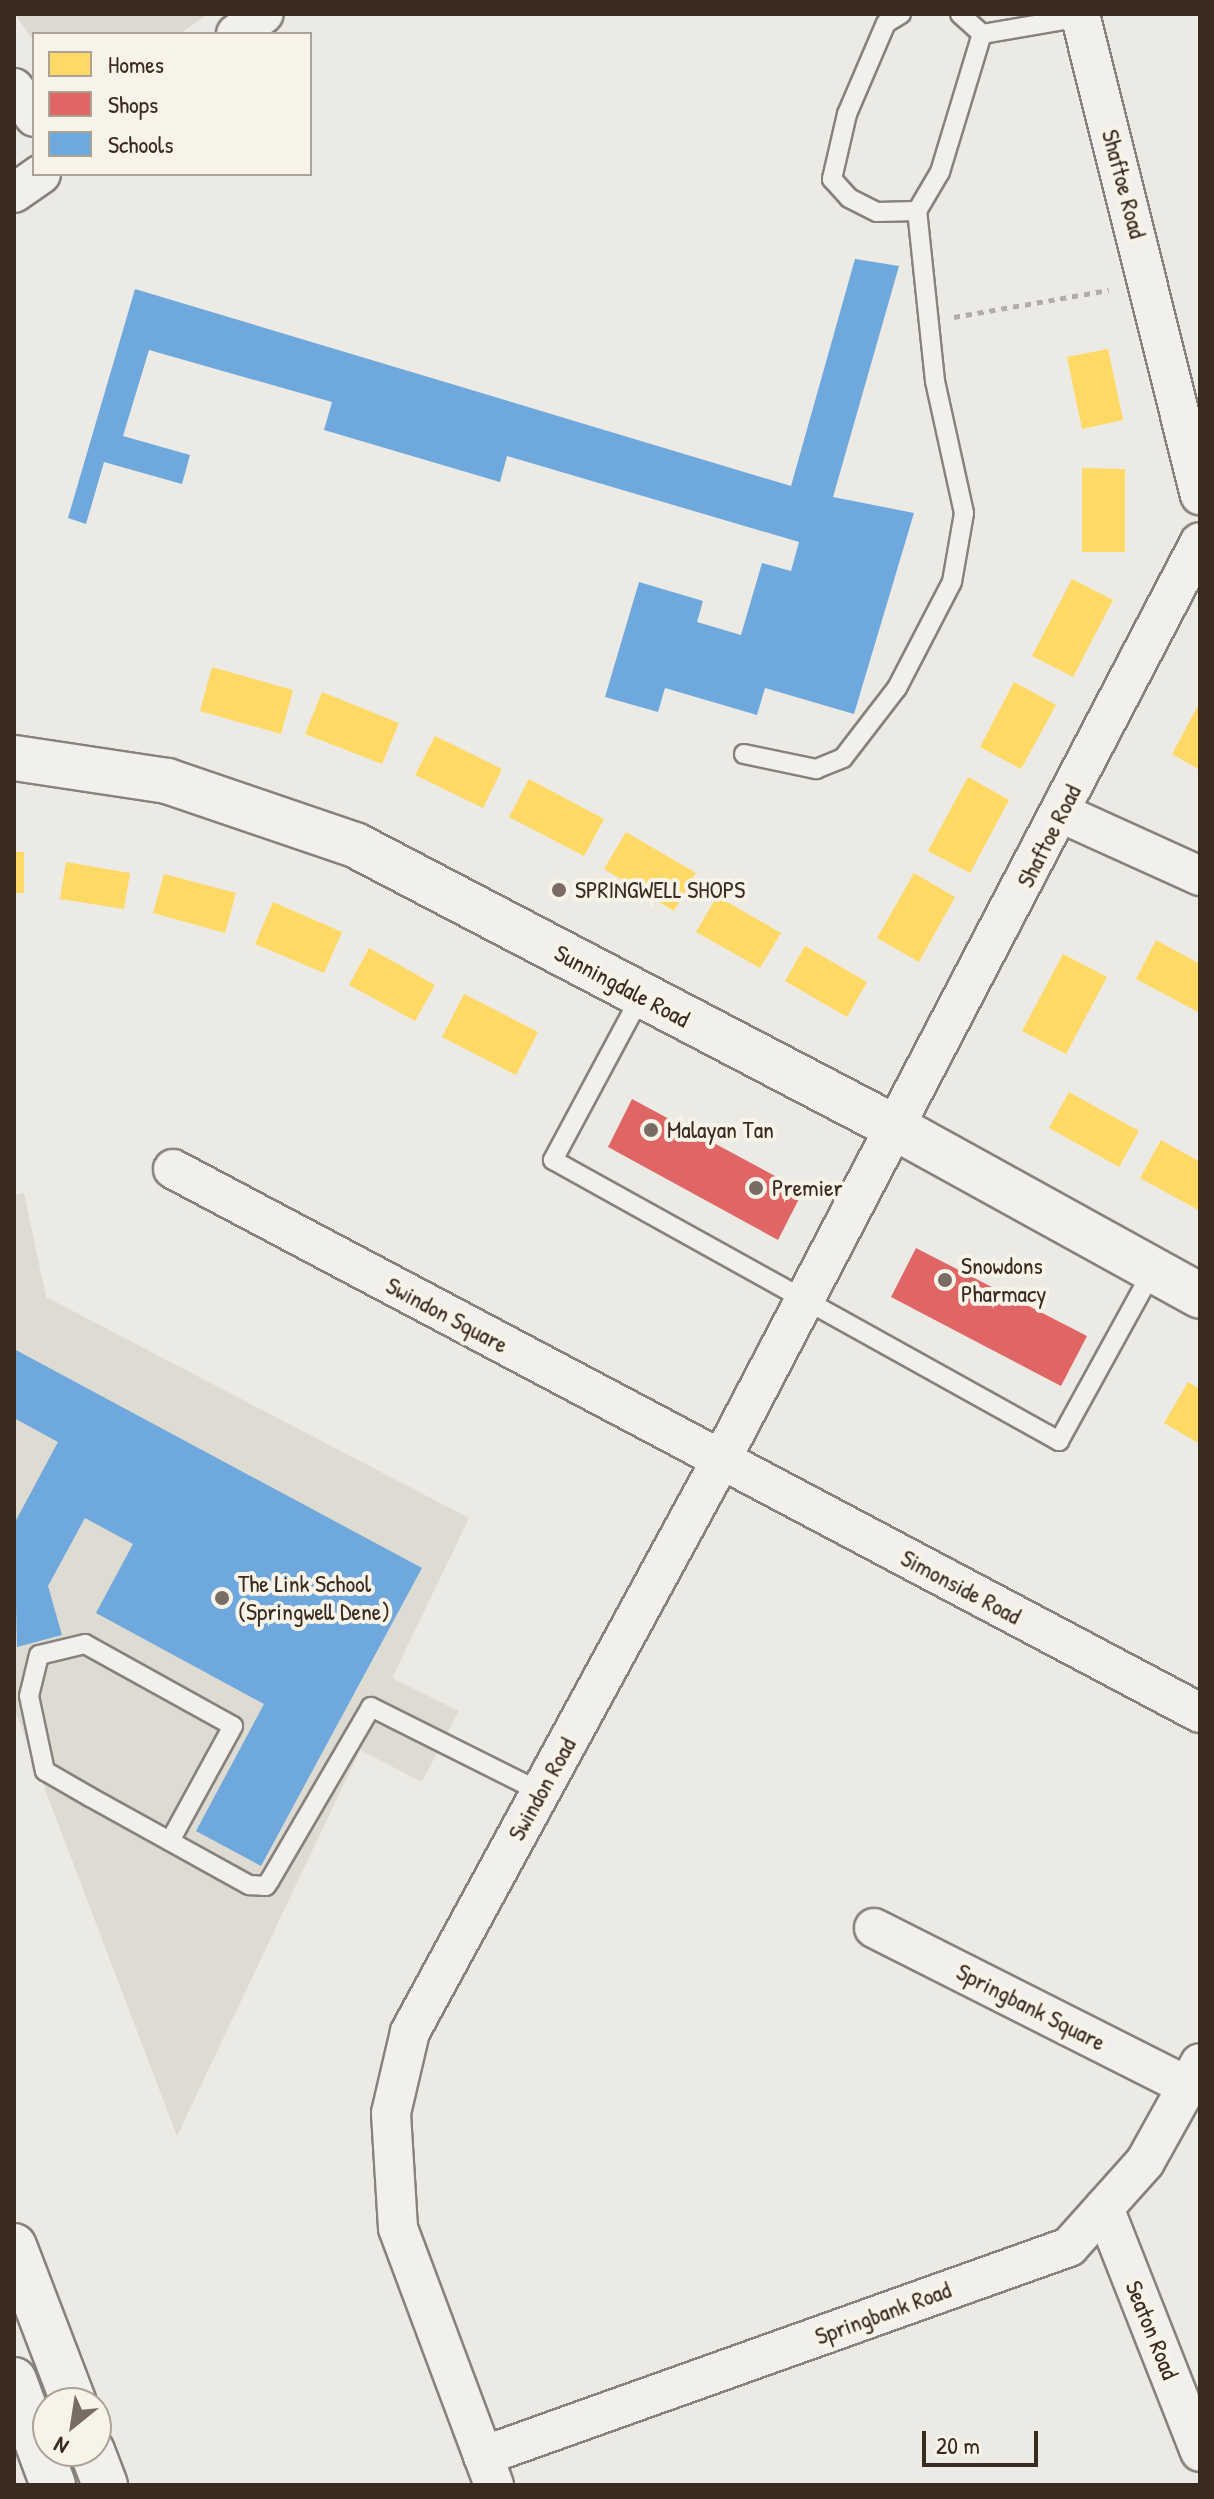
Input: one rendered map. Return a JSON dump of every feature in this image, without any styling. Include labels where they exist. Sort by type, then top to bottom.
[{"type":"street","points":[[239,32],[264,14]]},
{"type":"street","name":"Shaftoe Road","points":[[1080,15],[1150,283],[1200,495]]},
{"type":"street","points":[[14,88],[32,114]]},
{"type":"street","points":[[14,193],[38,176]]},
{"type":"street","name":"Shaftoe Road","points":[[896,1128],[1200,542]]},
{"type":"street","name":"Sunningdale Road","points":[[14,758],[167,781],[355,845],[896,1128],[1200,1296]]},
{"type":"street","points":[[1061,813],[1200,876]]},
{"type":"street","name":"Swindon Road","points":[[488,2471],[398,2228],[391,2113],[410,2032],[721,1460],[896,1128]]},
{"type":"street","name":"Swindon Square","points":[[173,1169],[721,1460]]},
{"type":"street","name":"Simonside Road","points":[[721,1460],[1200,1713]]},
{"type":"street","name":"Springbank Square","points":[[874,1928],[1194,2075]]},
{"type":"street","name":"Springbank Road","points":[[488,2471],[1069,2247],[1145,2162],[1194,2075]]},
{"type":"street","name":"Seaton Road","points":[[1104,2208],[1200,2452]]},
{"type":"street","points":[[14,2246],[68,2387]]},
{"type":"street","points":[[14,2380],[44,2482],[92,2467]]},
{"type":"lane","points":[[901,14],[886,23],[858,88],[832,179],[849,198],[877,212],[917,211]]},
{"type":"lane","points":[[960,14],[982,34]]},
{"type":"lane","points":[[982,34],[1080,15]]},
{"type":"lane","points":[[744,754],[816,769],[843,758],[897,688],[952,582],[964,513],[935,381],[917,211],[940,172],[982,34]]},
{"type":"lane","points":[[641,996],[553,1160],[804,1303],[1059,1441],[1153,1270]]},
{"type":"lane","points":[[170,1841],[233,1726],[85,1644],[39,1655],[29,1696],[45,1771],[170,1841],[249,1885],[266,1886],[371,1707],[541,1792]]},
{"type":"path","points":[[929,321],[1150,283]]},
{"type":"shaded area","points":[[15,14],[208,14],[182,32],[32,32],[32,39]]},
{"type":"shaded area","name":"The Link School (Springwell Dene)","points":[[24,1193],[46,1297],[469,1518],[392,1678],[459,1711],[422,1782],[360,1750],[177,2136],[14,1708],[14,1195]]},
{"type":"building: Homes","points":[[1108,349],[1123,420],[1082,429],[1067,357]]},
{"type":"building: Homes","points":[[1082,468],[1125,469],[1125,552],[1082,552]]},
{"type":"building: Homes","points":[[1072,579],[1113,600],[1073,677],[1032,656]]},
{"type":"building: Homes","points":[[212,667],[293,690],[281,734],[200,711]]},
{"type":"building: Homes","points":[[1014,682],[1056,705],[1021,769],[980,747]]},
{"type":"building: Homes","points":[[322,692],[399,723],[382,764],[305,734]]},
{"type":"building: Homes","points":[[1200,702],[1200,770],[1172,754]]},
{"type":"building: Homes","points":[[435,736],[502,769],[483,808],[415,775]]},
{"type":"building: Homes","points":[[968,777],[1009,800],[970,873],[928,851]]},
{"type":"building: Homes","points":[[529,779],[604,819],[584,856],[509,817]]},
{"type":"building: Homes","points":[[626,832],[696,873],[674,911],[604,869]]},
{"type":"building: Homes","points":[[14,852],[24,852],[24,893],[14,893]]},
{"type":"building: Homes","points":[[66,862],[130,873],[124,909],[60,899]]},
{"type":"building: Homes","points":[[914,873],[955,897],[919,962],[877,938]]},
{"type":"building: Homes","points":[[164,874],[236,893],[225,933],[153,913]]},
{"type":"building: Homes","points":[[717,896],[781,933],[760,968],[696,932]]},
{"type":"building: Homes","points":[[273,902],[342,932],[324,973],[255,944]]},
{"type":"building: Homes","points":[[1156,940],[1200,964],[1200,1013],[1136,979]]},
{"type":"building: Homes","points":[[805,946],[867,982],[847,1017],[785,981]]},
{"type":"building: Homes","points":[[369,948],[435,985],[415,1021],[349,985]]},
{"type":"building: Homes","points":[[1063,954],[1107,977],[1066,1054],[1022,1031]]},
{"type":"building: Homes","points":[[464,994],[538,1032],[516,1075],[442,1037]]},
{"type":"building: Homes","points":[[1069,1092],[1139,1131],[1119,1167],[1049,1128]]},
{"type":"building: Homes","points":[[1161,1140],[1200,1162],[1200,1211],[1140,1178]]},
{"type":"building: Homes","points":[[1188,1382],[1200,1389],[1200,1444],[1164,1423]]},
{"type":"building: Shops","points":[[632,1099],[803,1191],[778,1240],[608,1147]]},
{"type":"building: Shops","points":[[916,1248],[1087,1336],[1061,1386],[891,1297]]},
{"type":"building: Schools","points":[[855,259],[899,266],[833,497],[914,513],[854,714],[765,688],[757,715],[665,688],[658,712],[605,697],[639,582],[703,601],[697,622],[741,635],[762,563],[791,571],[799,542],[507,456],[500,482],[324,430],[332,402],[149,350],[123,436],[190,455],[182,484],[104,462],[86,524],[68,518],[135,289],[791,486]]},
{"type":"building: Schools","points":[[14,1349],[422,1568],[261,1866],[196,1831],[264,1704],[96,1613],[133,1544],[85,1518],[48,1586],[62,1635],[17,1647],[14,1524],[58,1442],[14,1418]]},
{"type":"place","name":"SPRINGWELL SHOPS","points":[[559,890]]},
{"type":"place","name":"Malayan Tan","points":[[651,1130]]},
{"type":"place","name":"Premier","points":[[756,1188]]},
{"type":"place","name":"Snowdons Pharmacy","points":[[945,1280]]},
{"type":"place","name":"The Link School (Springwell Dene)","points":[[222,1598]]}]
